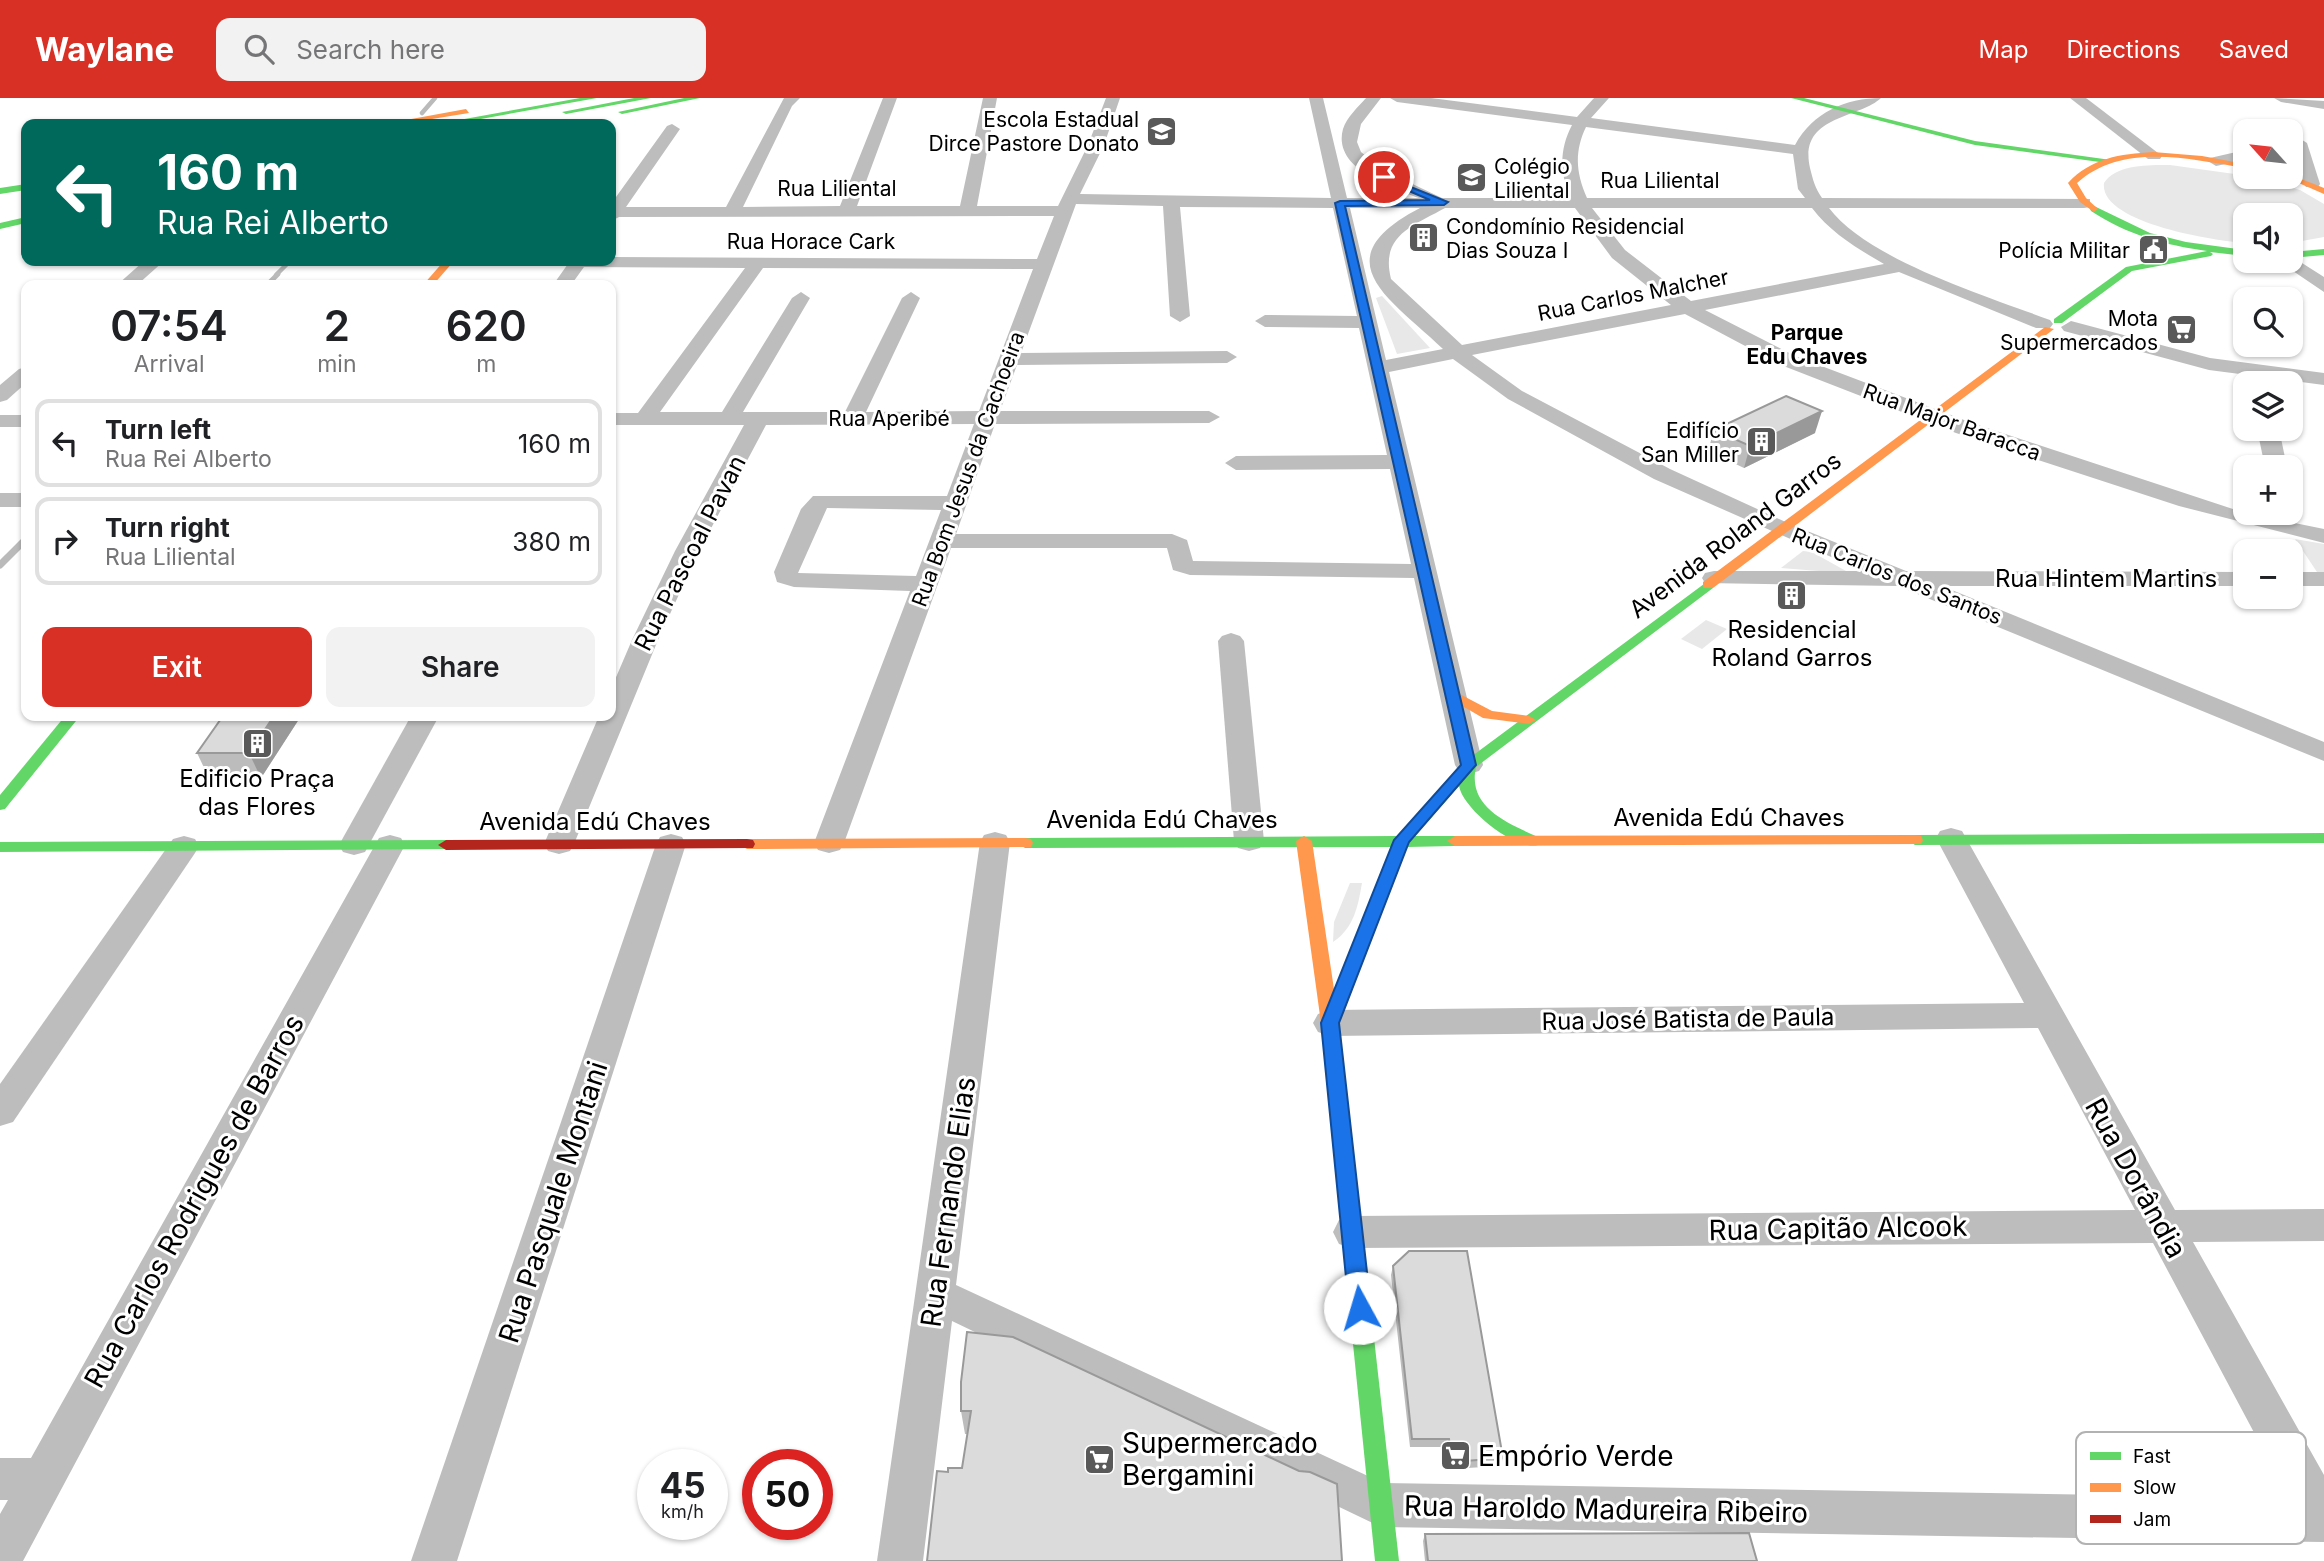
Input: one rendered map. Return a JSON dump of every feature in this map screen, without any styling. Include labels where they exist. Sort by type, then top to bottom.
[{"type":"main road","points":[[417,119],[537,98]]},
{"type":"main road","points":[[470,119],[593,98]]},
{"type":"main road","points":[[527,119],[647,98]]},
{"type":"main road","points":[[589,119],[696,98]]},
{"type":"main road","points":[[1795,98],[1975,143],[2108,160],[2154,156],[2233,164]]},
{"type":"main road","points":[[1975,143],[2036,168]]},
{"type":"main road","points":[[2108,160],[2082,170],[2066,181],[2084,203],[2113,221],[2184,244],[2233,252]]},
{"type":"main road","points":[[0,191],[21,188]]},
{"type":"main road","points":[[0,202],[21,199]]},
{"type":"main road","points":[[0,213],[21,209]]},
{"type":"main road","points":[[0,226],[21,221]]},
{"type":"main road","points":[[2113,221],[2125,257],[2224,251]]},
{"type":"main road","points":[[2303,254],[2324,253]]},
{"type":"main road","name":"Avenida Roland Garros","points":[[1419,795],[1469,765],[1932,416],[2058,326],[2081,307],[2125,257]]},
{"type":"main road","points":[[432,280],[445,266]]},
{"type":"main road","points":[[1452,694],[1472,711],[1488,718],[1529,720]]},
{"type":"main road","points":[[0,805],[70,721]]},
{"type":"main road","points":[[1469,765],[1465,784],[1473,798],[1508,828],[1532,841]]},
{"type":"main road","name":"Avenida Roland Garros","points":[[1330,1023],[1402,840],[1469,765]]},
{"type":"main road","points":[[1344,858],[1357,840],[1375,825]]},
{"type":"main road","name":"Avenida Edú Chaves","points":[[0,847],[2324,838]]},
{"type":"main road","name":"Avenida Roland Garros","points":[[1304,841],[1330,1023],[1387,1561]]},
{"type":"main road","points":[[1315,924],[1328,892]]},
{"type":"street","points":[[847,210],[890,98]]},
{"type":"street","points":[[968,210],[990,98]]},
{"type":"street","name":"Rua Bom Jesus da Cachoeira","points":[[829,843],[1043,264],[1066,205],[1096,145],[1113,98]]},
{"type":"street","points":[[1316,98],[1365,322],[1469,765]]},
{"type":"street","points":[[1374,98],[1349,134],[1355,156],[1372,172],[1444,202]]},
{"type":"street","points":[[1396,98],[1801,150]]},
{"type":"street","name":"Rua Major Baracca","points":[[1602,98],[1582,121],[1566,158],[1579,203],[1623,258],[1687,308],[1805,368],[1932,416],[2118,481],[2233,508]]},
{"type":"street","points":[[1874,98],[1839,109],[1820,123],[1801,150],[1800,171],[1804,187],[1814,203],[1853,237],[1898,267],[2008,310],[2058,326],[2233,372]]},
{"type":"street","points":[[2077,98],[2154,156]]},
{"type":"street","points":[[2281,98],[2324,105]]},
{"type":"street","points":[[732,211],[789,101]]},
{"type":"street","points":[[616,207],[672,129]]},
{"type":"street","points":[[2303,139],[2315,132]]},
{"type":"street","points":[[2216,161],[2233,157]]},
{"type":"street","points":[[2303,159],[2318,188]]},
{"type":"street","points":[[1171,201],[1180,316]]},
{"type":"street","name":"Rua Liliental","points":[[616,213],[968,210],[1171,201],[2084,203]]},
{"type":"street","name":"Rua Carlos dos Santos","points":[[1444,202],[1386,239],[1377,252],[1377,268],[1382,281],[1455,352],[1515,395],[1582,433],[1782,529],[2324,752]]},
{"type":"street","name":"Rua Horace Cark","points":[[616,263],[1043,264]]},
{"type":"street","points":[[645,419],[735,298],[756,265]]},
{"type":"street","points":[[132,280],[149,266]]},
{"type":"street","name":"Rua Carlos Malcher","points":[[1376,368],[1898,267]]},
{"type":"street","points":[[2303,271],[2324,286]]},
{"type":"street","points":[[728,419],[801,298]]},
{"type":"street","points":[[852,418],[911,298]]},
{"type":"street","points":[[1265,321],[1365,322]]},
{"type":"street","points":[[1007,359],[1227,357]]},
{"type":"street","points":[[0,396],[21,377]]},
{"type":"street","points":[[2303,379],[2324,379]]},
{"type":"street","name":"Rua Aperibé","points":[[616,420],[1209,417]]},
{"type":"street","name":"Rua Pascoal Pavan","points":[[616,709],[687,551],[758,419]]},
{"type":"street","points":[[0,421],[21,421]]},
{"type":"street","points":[[1236,463],[1398,462]]},
{"type":"street","points":[[0,500],[21,500]]},
{"type":"street","points":[[925,584],[794,580],[786,577],[786,572],[813,509],[821,501],[955,503]]},
{"type":"street","name":"Rua Major Baracca","points":[[2297,525],[2324,536]]},
{"type":"street","points":[[941,541],[1167,541],[1178,543],[1180,561],[1190,568],[1423,571]]},
{"type":"street","name":"Rua Hintem Martins","points":[[1714,579],[2233,579]]},
{"type":"street","points":[[2303,579],[2324,579]]},
{"type":"street","points":[[1231,640],[1249,841]]},
{"type":"street","name":"Rua Carlos Rodrigues de Barros","points":[[0,1558],[21,1479],[372,845],[423,721]]},
{"type":"street","name":"Rua Pascoal Pavan","points":[[559,844],[611,721]]},
{"type":"street","name":"Rua Dorândia","points":[[1951,838],[2276,1432]]},
{"type":"street","name":"Rua Fernando Elias","points":[[900,1561],[995,842]]},
{"type":"street","name":"Rua Pasquale Montani","points":[[434,1561],[671,844]]},
{"type":"street","points":[[0,1112],[184,846]]},
{"type":"street","name":"Rua José Batista de Paula","points":[[1330,1023],[2046,1015]]},
{"type":"street","name":"Rua Capitão Alcook","points":[[1352,1232],[2324,1225]]},
{"type":"street","name":"Rua Haroldo Madureira Ribeiro","points":[[935,1294],[1381,1505],[2076,1515]]},
{"type":"street","name":"Rua Dorândia","points":[[2306,1486],[2324,1519]]},
{"type":"street","name":"Rua Haroldo Madureira Ribeiro","points":[[2306,1519],[2324,1519]]},
{"type":"shaded area","points":[[2153,165],[2233,174],[2233,189],[2300,190],[2324,204],[2324,237],[2303,241],[2303,203],[2233,203],[2233,241],[2186,234],[2139,219],[2120,209],[2107,197],[2104,183],[2109,177],[2125,169]]},
{"type":"shaded area","points":[[1382,296],[1430,348],[1397,354],[1376,298]]},
{"type":"shaded area","points":[[2303,540],[2324,544],[2324,572],[2317,572],[2303,551]]},
{"type":"shaded area","points":[[1803,551],[1812,552],[1846,571],[1843,573],[1781,568]]},
{"type":"shaded area","points":[[1706,620],[1727,629],[1702,649],[1681,639]]},
{"type":"shaded area","points":[[1350,883],[1362,883],[1357,908],[1346,930],[1333,942],[1334,922]]},
{"type":"building","points":[[1786,396],[1822,411],[1750,446],[1714,430]]},
{"type":"building","points":[[219,721],[271,721],[249,753],[197,753]]},
{"type":"building","points":[[1409,1251],[1467,1251],[1503,1458],[1452,1462],[1449,1439],[1412,1439],[1393,1266]]},
{"type":"building","name":"Supermercado Bergamini","points":[[967,1332],[1013,1337],[1299,1471],[1310,1472],[1337,1484],[1342,1561],[927,1561],[937,1471],[948,1472],[948,1468],[962,1468],[971,1411],[961,1411],[961,1382]]},
{"type":"building","points":[[1749,1533],[1757,1561],[1428,1561],[1425,1534]]},
{"type":"waterway","points":[[422,113],[435,98]]},
{"type":"waterway","points":[[276,275],[285,266]]},
{"type":"waterway","points":[[272,280],[278,274]]},
{"type":"waterway","points":[[0,565],[21,544]]},
{"type":"traffic: fast","points":[[470,119],[593,98]]},
{"type":"traffic: fast","points":[[566,112],[647,98]]},
{"type":"traffic: fast","points":[[622,112],[696,98]]},
{"type":"traffic: fast","points":[[1795,98],[1975,143],[2107,160]]},
{"type":"traffic: fast","points":[[0,191],[21,188]]},
{"type":"traffic: fast","points":[[2094,209],[2110,220],[2146,235],[2186,245],[2233,251]]},
{"type":"traffic: fast","points":[[0,226],[21,221]]},
{"type":"traffic: fast","points":[[2303,254],[2324,252]]},
{"type":"traffic: fast","points":[[2058,321],[2129,269],[2208,254]]},
{"type":"traffic: fast","points":[[1330,1023],[1402,840],[1469,765],[1708,585]]},
{"type":"traffic: fast","points":[[0,805],[69,721]]},
{"type":"traffic: fast","points":[[1469,765],[1466,782],[1473,802],[1491,819],[1532,841]]},
{"type":"traffic: fast","points":[[1915,840],[2324,838]]},
{"type":"traffic: fast","points":[[1025,843],[1455,841]]},
{"type":"traffic: fast","points":[[0,847],[446,845]]},
{"type":"traffic: fast","points":[[1347,1186],[1387,1561]]},
{"type":"traffic: slow","points":[[418,119],[466,111]]},
{"type":"traffic: slow","points":[[2094,209],[2083,200],[2072,183],[2087,169],[2107,161],[2129,156],[2153,155],[2233,164]]},
{"type":"traffic: slow","points":[[2303,183],[2324,191]]},
{"type":"traffic: slow","points":[[432,280],[445,266]]},
{"type":"traffic: slow","points":[[1708,585],[2049,329]]},
{"type":"traffic: slow","points":[[1452,694],[1488,715],[1529,720]]},
{"type":"traffic: slow","points":[[1455,841],[1915,840]]},
{"type":"traffic: slow","points":[[1304,841],[1330,1023],[1347,1186]]},
{"type":"traffic: slow","points":[[747,844],[1025,843]]},
{"type":"traffic: jam","points":[[446,845],[747,844]]},
{"type":"place","name":"Escola Estadual Dirce Pastore Donato","points":[[1162,131]]},
{"type":"place","name":"Colégio Liliental","points":[[1471,178]]},
{"type":"place","name":"Condomínio Residencial Dias Souza I","points":[[1423,238]]},
{"type":"place","name":"Polícia Militar","points":[[2153,250]]},
{"type":"place","name":"Mota Supermercados","points":[[2181,330]]},
{"type":"place","name":"Edifício San Miller","points":[[1762,442]]},
{"type":"place","name":"Residencial Roland Garros","points":[[1792,595]]},
{"type":"place","name":"Edificio Praça das Flores","points":[[257,744]]},
{"type":"place","name":"Empório Verde","points":[[1455,1456]]},
{"type":"place","name":"Supermercado Bergamini","points":[[1099,1459]]},
{"type":"district","name":"Parque Edu Chaves","points":[[1807,344]]},
{"type":"route","points":[[1360,1308],[1330,1023],[1402,840],[1469,765],[1365,322],[1340,203],[1444,202],[1384,177]]}]
